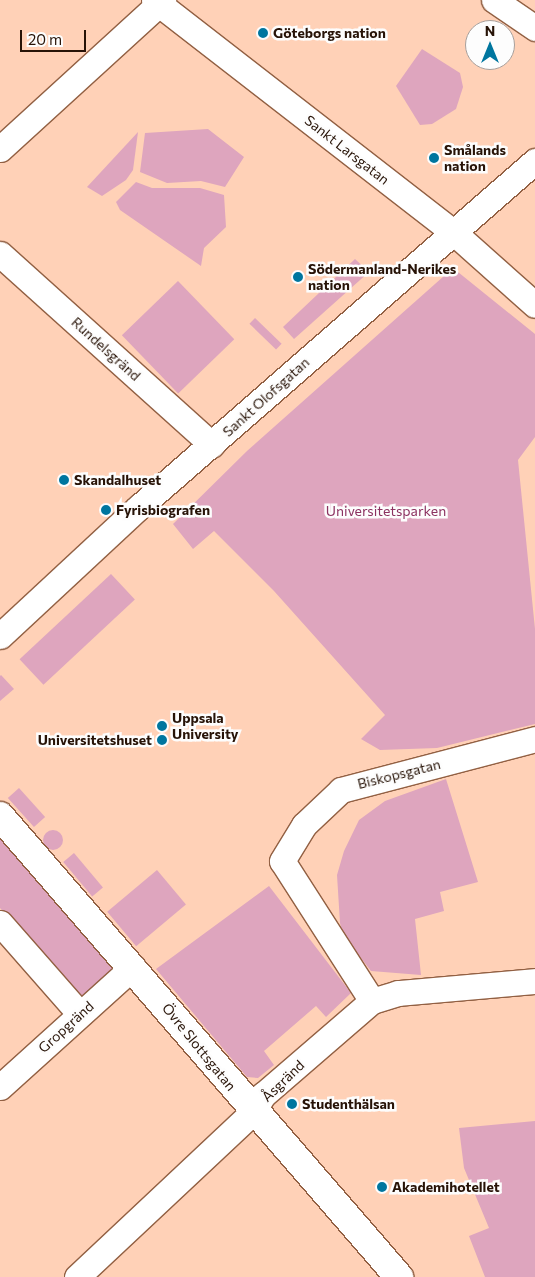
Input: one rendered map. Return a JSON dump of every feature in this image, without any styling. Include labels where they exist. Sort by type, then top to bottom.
[{"type":"street","points":[[494,0],[535,28]]},
{"type":"street","points":[[0,149],[159,1]]},
{"type":"street","name":"Sankt Larsgatan","points":[[159,1],[452,231],[535,305]]},
{"type":"street","name":"Sankt Olofsgatan","points":[[0,636],[452,231],[535,162]]},
{"type":"street","name":"Rundelsgränd","points":[[0,254],[212,445]]},
{"type":"street","name":"Biskopsgatan","points":[[372,1001],[282,862],[304,825],[341,790],[535,739]]},
{"type":"street","name":"Övre Slottsgatan","points":[[0,816],[133,967],[254,1112],[399,1277]]},
{"type":"street","points":[[0,923],[80,1014]]},
{"type":"street","name":"Gropgränd","points":[[0,1087],[133,967]]},
{"type":"street","name":"Åsgränd","points":[[77,1277],[254,1112],[263,1095],[372,1001],[398,993],[535,981]]},
{"type":"green space","points":[[422,49],[460,73],[463,87],[456,109],[432,124],[420,125],[396,86]]},
{"type":"green space","points":[[208,129],[244,157],[225,187],[201,181],[167,183],[140,172],[145,133]]},
{"type":"green space","points":[[138,132],[133,170],[126,180],[102,196],[87,187]]},
{"type":"green space","points":[[136,182],[152,188],[200,188],[224,195],[226,227],[204,248],[201,266],[120,210],[116,202]]},
{"type":"green space","points":[[355,259],[369,272],[294,339],[283,327]]},
{"type":"green space","name":"Universitetsparken","points":[[453,268],[535,334],[535,437],[518,460],[535,629],[535,724],[437,748],[380,750],[361,739],[385,715],[274,591],[214,531],[193,549],[173,524],[247,451]]},
{"type":"green space","points":[[178,281],[234,339],[178,393],[122,335]]},
{"type":"green space","points":[[255,318],[282,344],[276,349],[249,324]]},
{"type":"green space","points":[[111,574],[135,600],[43,685],[20,659]]},
{"type":"green space","points":[[0,676],[14,689],[0,701]]},
{"type":"green space","points":[[446,779],[478,882],[440,892],[444,911],[415,919],[421,975],[371,971],[343,935],[340,923],[337,875],[344,851],[359,820],[385,801]]},
{"type":"green space","points":[[19,788],[45,817],[34,827],[8,798]]},
{"type":"green space","points":[[0,830],[117,964],[80,999],[0,908]]},
{"type":"green space","points":[[53,830],[60,833],[63,840],[60,847],[53,850],[46,847],[43,840],[46,833]]},
{"type":"green space","points":[[74,853],[103,887],[92,896],[63,862]]},
{"type":"green space","points":[[157,870],[186,904],[136,946],[107,912]]},
{"type":"green space","points":[[269,886],[351,993],[326,1017],[316,1006],[264,1051],[274,1065],[258,1078],[247,1077],[156,969]]},
{"type":"green space","points":[[535,1121],[535,1277],[485,1277],[469,1236],[489,1228],[464,1168],[459,1128]]},
{"type":"place","name":"Göteborgs nation","points":[[263,33]]},
{"type":"place","name":"Smålands nation","points":[[434,158]]},
{"type":"place","name":"Södermanland-Nerikes nation","points":[[298,277]]},
{"type":"place","name":"Skandalhuset","points":[[64,480]]},
{"type":"place","name":"Fyrisbiografen","points":[[106,510]]},
{"type":"place","name":"Uppsala University","points":[[162,726]]},
{"type":"place","name":"Universitetshuset","points":[[162,740]]},
{"type":"place","name":"Studenthälsan","points":[[292,1104]]},
{"type":"place","name":"Akademihotellet","points":[[382,1187]]}]
